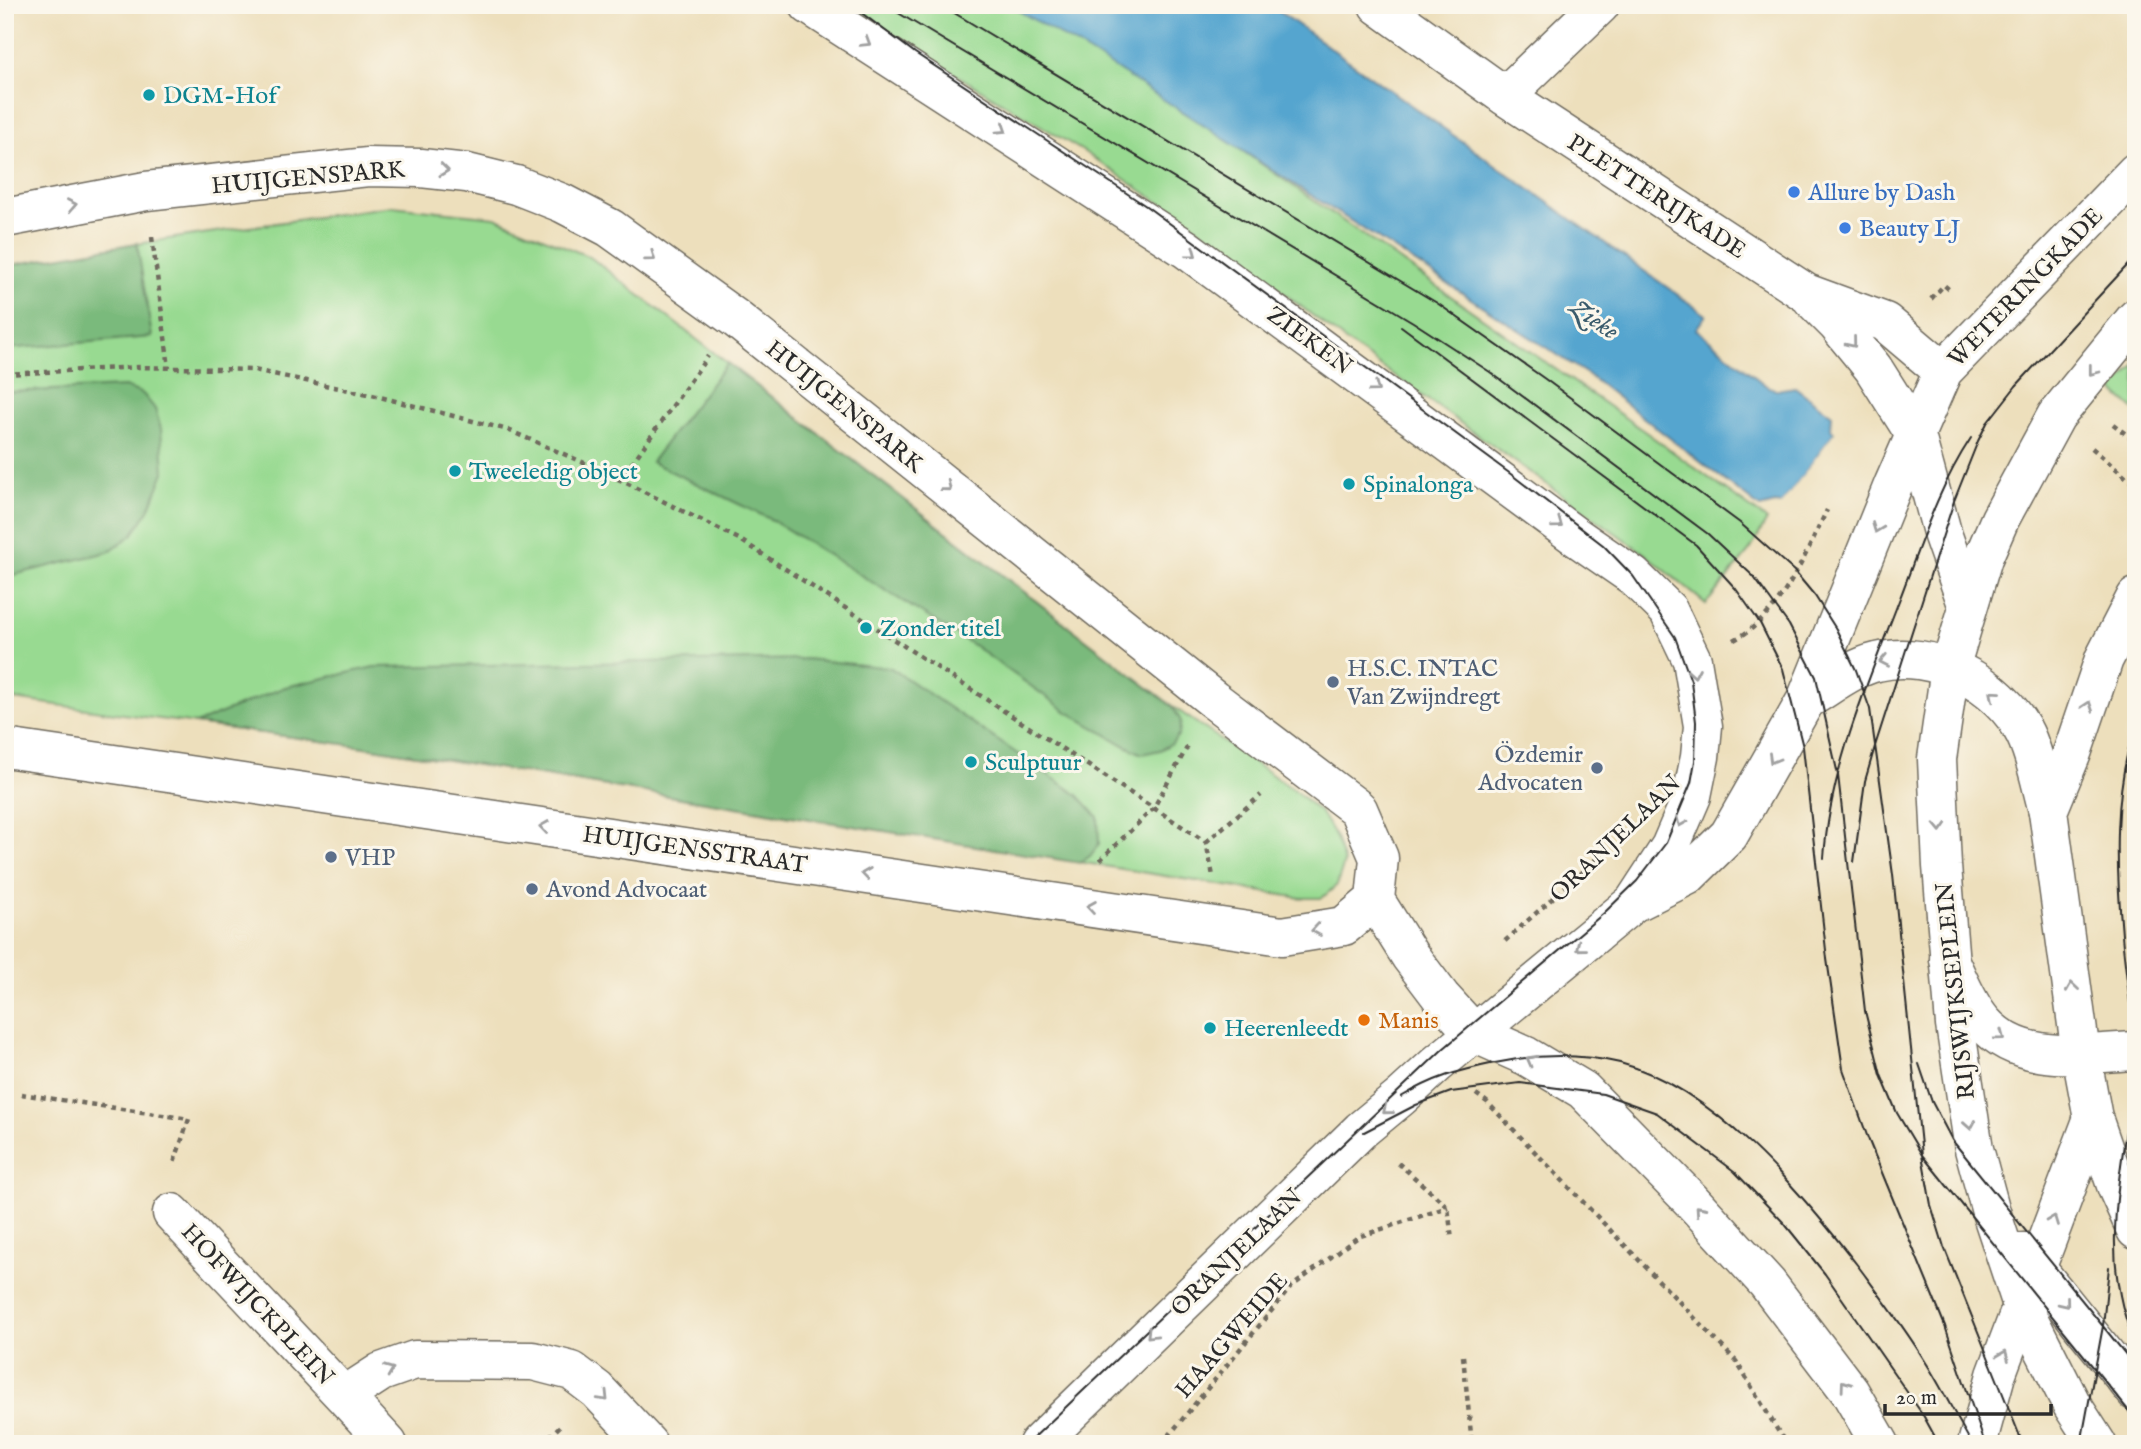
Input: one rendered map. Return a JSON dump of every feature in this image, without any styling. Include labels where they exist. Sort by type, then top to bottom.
[{"type":"street","name":"ZIEKEN","points":[[809,5],[1186,249],[1633,576],[1668,611],[1692,660],[1703,726],[1700,757],[1692,796],[1670,847],[1633,904]]},
{"type":"street","name":"PLETTERIJKADE","points":[[1378,5],[1505,96],[1806,293],[1885,321],[1943,371]]},
{"type":"street","points":[[1505,96],[1600,5]]},
{"type":"street","name":"HUIJGENSPARK","points":[[5,218],[146,191],[368,167],[421,168],[467,173],[516,185],[562,203],[610,228],[734,318],[1214,700],[1357,810],[1379,858],[1375,900]]},
{"type":"street","name":"WETERINGKADE","points":[[1943,371],[2136,172]]},
{"type":"street","points":[[1806,293],[1837,324],[1873,368],[1916,436],[1939,521],[1968,607]]},
{"type":"street","name":"RIJSWIJKSEPLEIN","points":[[2097,1444],[2071,1405],[2023,1308],[1991,1212],[1974,1149],[1955,1025],[1942,866],[1937,759],[1952,661],[1983,558],[2000,519],[2056,416],[2136,318]]},
{"type":"street","points":[[1633,904],[1687,876],[1729,835],[1806,700],[1894,483],[1943,371]]},
{"type":"street","points":[[2048,811],[2072,753],[2104,659],[2136,597]]},
{"type":"street","points":[[1806,700],[1856,670],[1876,662],[1908,657],[1952,661],[2008,707],[2025,735],[2048,811],[2081,1055],[2093,1118],[2117,1188],[2136,1230]]},
{"type":"street","name":"HUIJGENSSTRAAT","points":[[5,748],[1282,936],[1344,926],[1375,900]]},
{"type":"street","points":[[1375,900],[1410,956],[1474,1034],[1526,1056],[1583,1090],[1691,1200],[1767,1283],[1850,1392],[1880,1444]]},
{"type":"street","name":"ORANJELAAN","points":[[1038,1444],[1361,1130],[1437,1064],[1633,904]]},
{"type":"street","points":[[1949,960],[1981,1021],[1998,1037],[2017,1048],[2081,1055],[2136,1051]]},
{"type":"street","points":[[1977,1444],[1996,1375],[2093,1118]]},
{"type":"street","points":[[1991,1212],[2136,1392]]},
{"type":"street","name":"HOFWIJCKPLEIN","points":[[172,1213],[388,1444]]},
{"type":"street","name":"HOFWIJCKPLEIN","points":[[344,1396],[381,1372],[415,1360],[533,1360],[572,1371],[597,1390],[648,1444]]},
{"type":"path","points":[[146,191],[169,368]]},
{"type":"path","points":[[620,480],[734,318]]},
{"type":"path","points":[[5,374],[141,367],[254,370],[372,394],[508,430],[620,480],[739,538],[1206,842],[1225,929]]},
{"type":"path","points":[[1745,634],[1760,623],[1782,595],[1815,535]]},
{"type":"path","points":[[1066,903],[1106,852],[1153,809],[1214,700]]},
{"type":"path","points":[[1206,842],[1298,765]]},
{"type":"path","name":"ORANJELAAN","points":[[1502,943],[1611,845]]},
{"type":"path","points":[[1437,1064],[1487,1102],[1736,1361],[1786,1444]]},
{"type":"path","points":[[21,1094],[189,1119],[161,1198],[172,1213]]},
{"type":"path","points":[[1361,1130],[1448,1207],[1452,1240]]},
{"type":"path","name":"HAAGWEIDE","points":[[1162,1444],[1291,1287],[1358,1237],[1448,1207]]},
{"type":"path","points":[[1463,1356],[1472,1444]]},
{"type":"green space","points":[[840,5],[1029,5],[1085,41],[1644,431],[1767,520],[1751,549],[1706,604],[1645,554],[1348,343],[1215,240],[1086,153]]},
{"type":"green space","points":[[392,206],[495,217],[590,257],[1172,706],[1294,790],[1321,813],[1336,838],[1344,863],[1337,885],[1322,898],[1301,898],[380,749],[5,698],[5,266]]},
{"type":"green space","points":[[137,243],[152,337],[5,349],[5,266]]},
{"type":"green space","points":[[727,363],[1172,706],[1181,721],[1179,734],[1172,743],[1160,750],[1142,754],[1124,745],[1066,711],[973,645],[772,520],[651,462]]},
{"type":"green space","points":[[2136,365],[2136,411],[2112,390]]},
{"type":"green space","points":[[125,387],[143,394],[155,409],[161,429],[164,472],[149,510],[132,535],[108,552],[5,577],[5,392]]},
{"type":"green space","points":[[806,659],[891,668],[1078,795],[1098,817],[1099,844],[1090,856],[1080,863],[380,749],[195,724],[285,687],[374,667]]},
{"type":"water","name":"Zieke","points":[[1009,5],[1270,5],[1706,315],[1696,329],[1765,385],[1776,390],[1795,387],[1832,415],[1831,428],[1834,433],[1781,505],[1760,508],[1587,374],[1110,65]]},
{"type":"pier","points":[[1834,433],[2136,686],[2136,806],[1780,506]]},
{"type":"tram line","points":[[851,5],[915,53],[1146,206],[1603,545],[1633,576],[1675,637],[1691,681],[1696,722],[1695,761],[1691,783],[1666,843],[1637,881],[1604,913],[1443,1049],[1027,1444]]},
{"type":"tram line","points":[[885,5],[1413,322],[1490,372],[1708,534],[1753,576],[1789,625],[1816,677],[1838,775],[1865,1011],[1881,1075],[1897,1113],[1922,1155],[2136,1420]]},
{"type":"tram line","points":[[941,5],[1437,303],[1740,523],[1795,572],[1815,596],[1836,629],[1856,670],[1870,709],[1893,875],[1922,1155],[1931,1205],[1944,1247],[2023,1444]]},
{"type":"tram line","points":[[1854,862],[1865,781],[1876,743],[1954,501],[1978,441],[1987,423],[2016,386],[2136,256]]},
{"type":"tram line","points":[[1401,326],[1696,545],[1736,589],[1760,623],[1783,669],[1803,747],[1827,959],[1843,1069],[1869,1141],[1945,1326],[1985,1444]]},
{"type":"tram line","points":[[1824,858],[1834,791],[1863,693],[1931,516],[1949,476],[1971,438]]},
{"type":"tram line","points":[[2136,724],[2123,775],[2118,828],[2120,909],[2134,1051],[2132,1091],[2118,1185],[2115,1239],[2119,1293],[2136,1345]]},
{"type":"tram line","points":[[1401,1097],[1436,1080],[1469,1069],[1542,1056],[1589,1058],[1620,1063],[1655,1076],[1689,1095],[1753,1146],[1835,1237],[1909,1337],[1972,1444]]},
{"type":"tram line","points":[[1919,1064],[1932,1102],[1952,1140],[2136,1367]]},
{"type":"tram line","points":[[1364,1132],[1416,1105],[1451,1092],[1520,1083],[1603,1094],[1657,1113],[1734,1171],[1784,1223],[1825,1274],[1923,1415],[1939,1444]]},
{"type":"tram line","points":[[2081,1444],[2103,1326],[2109,1267]]},
{"type":"place","name":"DGM-Hof","points":[[149,95]]},
{"type":"place","name":"Allure by Dash","points":[[1794,192]]},
{"type":"place","name":"Beauty LJ","points":[[1845,228]]},
{"type":"place","name":"Tweeledig object","points":[[455,471]]},
{"type":"place","name":"Spinalonga","points":[[1349,484]]},
{"type":"place","name":"Zonder titel","points":[[866,628]]},
{"type":"place","name":"H.S.C. INTAC Van Zwijndregt","points":[[1333,682]]},
{"type":"place","name":"Sculptuur","points":[[971,762]]},
{"type":"place","name":"Özdemir Advocaten","points":[[1597,768]]},
{"type":"place","name":"VHP","points":[[331,857]]},
{"type":"place","name":"Avond Advocaat","points":[[532,889]]},
{"type":"place","name":"Manis","points":[[1364,1020]]},
{"type":"place","name":"Heerenleedt","points":[[1210,1028]]}]
